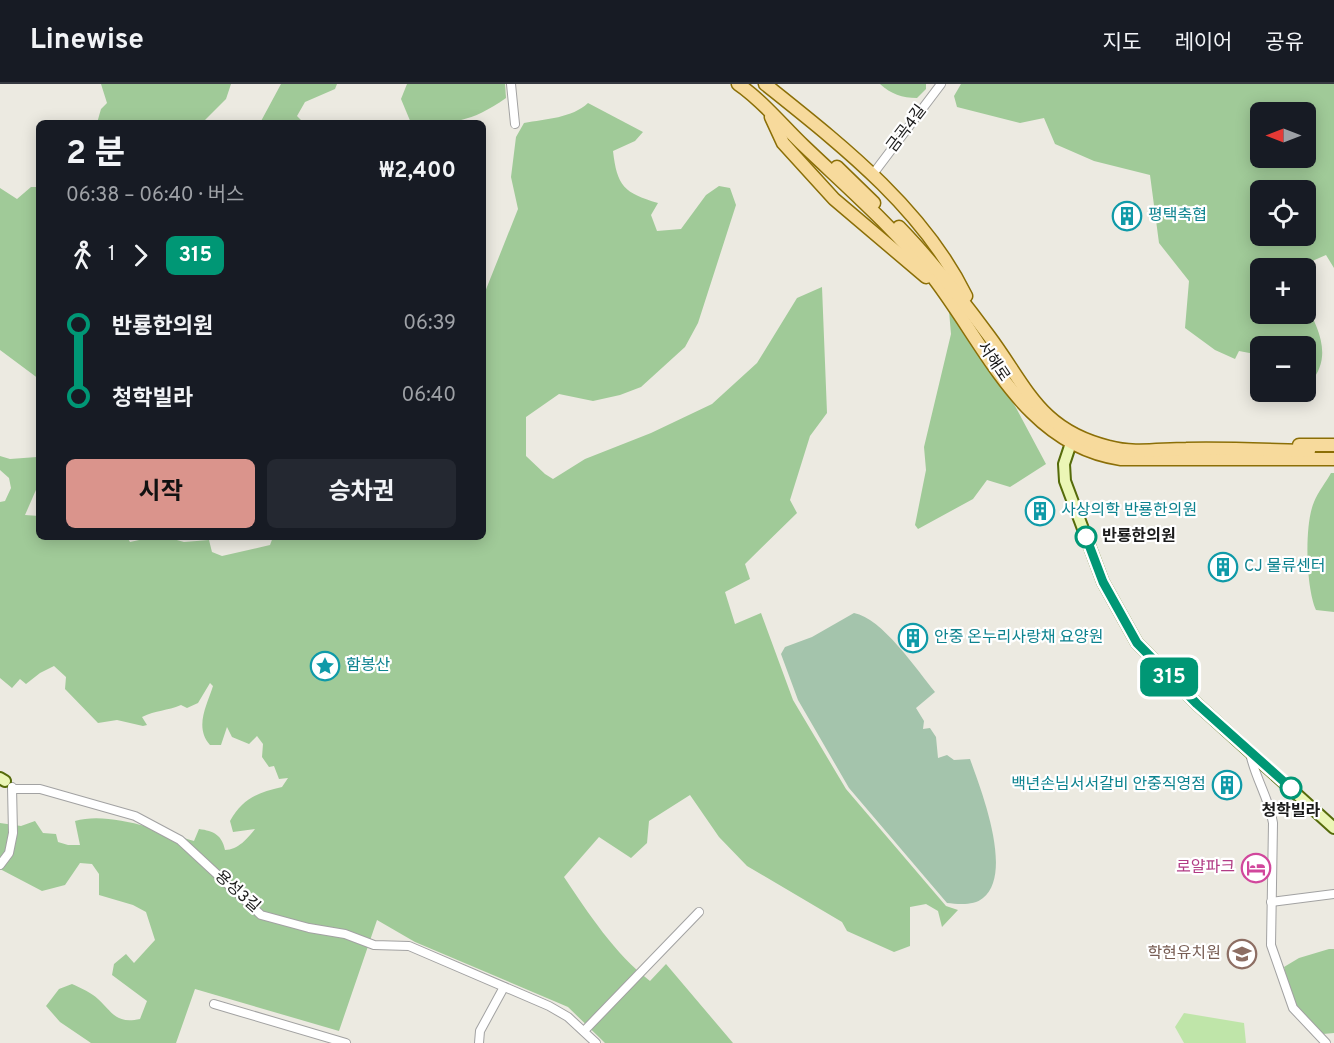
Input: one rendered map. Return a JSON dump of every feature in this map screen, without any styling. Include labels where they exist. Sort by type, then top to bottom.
[{"type":"main road","name":"서해로","points":[[738,84],[884,222],[945,293],[1022,405],[1039,422],[1104,456],[1121,459],[1334,459]]},
{"type":"main road","name":"서해로","points":[[748,84],[776,107],[931,260],[974,317],[1026,394],[1072,439],[1118,449],[1241,448],[1334,451]]},
{"type":"main road","points":[[765,84],[873,174],[935,246],[955,275],[974,317]]},
{"type":"main road","points":[[770,113],[783,143],[834,200],[842,204],[945,293]]},
{"type":"main road","points":[[1072,439],[1064,464],[1065,481],[1097,568],[1120,616],[1137,643],[1250,753],[1334,828]]},
{"type":"main road","points":[[1241,448],[1334,445]]},
{"type":"main road","points":[[1280,459],[1334,466]]},
{"type":"street","points":[[511,84],[515,124]]},
{"type":"street","name":"금곡4길","points":[[873,174],[941,84]]},
{"type":"street","points":[[1250,753],[1257,780],[1270,804],[1273,823],[1271,945],[1293,1008],[1326,1043]]},
{"type":"street","points":[[0,865],[9,853],[13,833],[7,783]]},
{"type":"street","name":"용성3길","points":[[7,783],[40,789],[135,816],[180,840],[261,915],[309,928],[345,934],[374,945],[409,946],[549,1006],[568,1017],[596,1043]]},
{"type":"street","points":[[1271,902],[1334,894]]},
{"type":"street","points":[[584,1031],[699,912]]},
{"type":"street","points":[[479,1043],[480,1031],[504,987]]},
{"type":"street","points":[[214,1004],[346,1043]]},
{"type":"green space","points":[[101,84],[231,84],[226,99],[205,120],[98,120],[101,109],[107,103]]},
{"type":"green space","points":[[281,84],[337,84],[335,89],[305,102],[297,116],[301,120],[262,120]]},
{"type":"green space","points":[[407,84],[505,84],[506,98],[482,112],[461,120],[410,120],[401,99]]},
{"type":"green space","points":[[880,84],[926,84],[926,89],[917,98],[912,98],[893,93]]},
{"type":"green space","points":[[961,84],[1334,84],[1334,268],[1326,255],[1316,259],[1250,258],[1250,324],[1315,324],[1322,353],[1316,374],[1316,336],[1250,336],[1250,353],[1239,351],[1235,359],[1215,350],[1185,328],[1189,281],[1159,243],[1150,175],[1094,161],[1055,144],[1044,118],[1020,123],[957,107],[954,96]]},
{"type":"green space","points":[[588,103],[643,132],[635,141],[613,151],[617,172],[624,186],[637,196],[658,203],[651,215],[657,231],[681,229],[706,195],[719,186],[730,188],[736,205],[698,323],[685,347],[641,387],[620,395],[593,401],[559,394],[526,417],[526,456],[553,479],[585,459],[651,433],[712,404],[757,363],[797,298],[822,287],[827,413],[810,436],[790,500],[797,513],[745,564],[750,579],[725,592],[735,624],[761,613],[793,700],[846,789],[946,906],[958,910],[942,927],[938,911],[926,904],[910,907],[910,946],[894,952],[847,931],[842,922],[747,866],[719,837],[690,795],[649,821],[647,843],[631,858],[599,837],[564,877],[603,932],[637,970],[650,981],[666,964],[733,1043],[605,1043],[568,1007],[415,942],[377,920],[339,1031],[195,989],[176,1043],[91,1043],[60,1022],[46,1006],[59,989],[72,984],[93,995],[120,1019],[140,1019],[147,1001],[112,975],[114,964],[126,954],[134,963],[155,940],[146,912],[133,905],[99,895],[99,874],[92,864],[80,863],[65,885],[42,891],[0,869],[0,823],[21,826],[35,821],[43,833],[56,834],[58,842],[68,845],[80,845],[75,821],[89,819],[103,818],[135,823],[194,841],[199,829],[216,835],[222,841],[225,850],[242,843],[255,829],[233,832],[230,821],[240,807],[258,794],[282,787],[288,778],[279,779],[274,766],[269,767],[262,757],[263,744],[257,736],[249,744],[232,737],[227,727],[221,745],[210,745],[205,738],[202,723],[213,686],[210,683],[198,703],[187,708],[181,705],[142,717],[147,725],[143,726],[117,720],[98,723],[65,689],[66,677],[54,666],[26,684],[20,679],[12,688],[0,678],[0,502],[5,501],[11,488],[9,478],[0,470],[0,456],[10,459],[36,457],[36,490],[25,515],[36,516],[36,540],[129,540],[130,542],[177,540],[184,542],[209,540],[212,552],[222,556],[270,545],[272,540],[486,540],[486,289],[518,209],[511,177],[516,137],[524,123],[567,115]]},
{"type":"green space","points":[[31,187],[36,187],[36,377],[0,350],[0,188],[17,199]]},
{"type":"green space","points":[[949,311],[1015,406],[1046,464],[1010,487],[987,480],[973,499],[918,529],[915,525],[926,470],[924,447],[951,334]]},
{"type":"green space","points":[[1331,473],[1334,473],[1334,612],[1316,610],[1308,572],[1311,512],[1316,498]]},
{"type":"green space","points":[[854,613],[876,624],[887,634],[935,692],[916,708],[924,721],[923,729],[930,728],[936,737],[938,758],[947,755],[954,760],[970,759],[987,810],[995,851],[996,870],[992,886],[979,901],[966,904],[947,903],[849,788],[798,700],[781,654],[785,647],[812,637]]},
{"type":"green space","points":[[1334,949],[1334,1033],[1323,1034],[1292,1001],[1284,967],[1299,958]]},
{"type":"green space","points":[[1184,1013],[1244,1023],[1246,1043],[1184,1043],[1175,1027]]},
{"type":"bus line","name":"315","points":[[1086,537],[1103,582],[1137,643],[1197,704],[1291,788]]},
{"type":"place","name":"평택축협","points":[[1127,216]]},
{"type":"place","name":"사상의학 반룡한의원","points":[[1040,511]]},
{"type":"place","name":"반룡한의원","points":[[1086,537]]},
{"type":"place","name":"CJ 물류센터","points":[[1223,567]]},
{"type":"place","name":"안중 온누리사랑채 요양원","points":[[913,638]]},
{"type":"place","name":"함봉산","points":[[325,666]]},
{"type":"place","name":"백년손님서서갈비 안중직영점","points":[[1227,785]]},
{"type":"place","name":"청학빌라","points":[[1291,788]]},
{"type":"place","name":"로얄파크","points":[[1256,868]]},
{"type":"place","name":"학현유치원","points":[[1242,954]]}]
